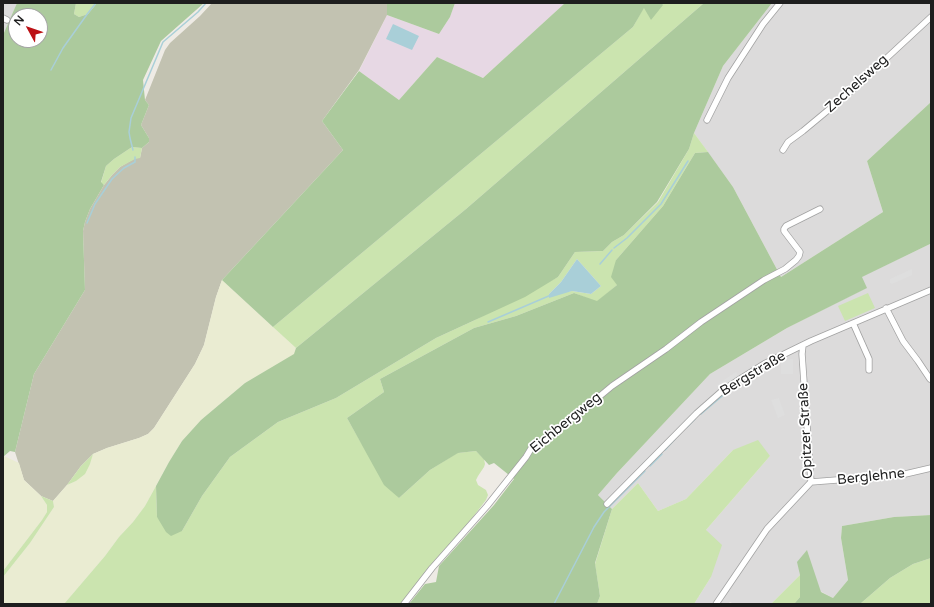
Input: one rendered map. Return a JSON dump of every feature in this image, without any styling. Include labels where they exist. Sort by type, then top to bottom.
[{"type":"street","points":[[707,120],[728,78],[763,24],[780,3]]},
{"type":"street","name":"Zechelsweg","points":[[783,150],[788,142],[850,92],[931,17]]},
{"type":"street","name":"Eichbergweg","points":[[404,604],[432,568],[526,457],[532,447],[552,434],[612,386],[666,349],[701,322],[764,280],[785,269],[796,260],[800,252],[784,229],[786,226],[820,209]]},
{"type":"street","points":[[929,291],[931,297]]},
{"type":"street","name":"Bergstraße","points":[[607,504],[697,413],[722,391],[740,379],[764,364],[811,340],[929,291]]},
{"type":"street","points":[[886,308],[902,341],[930,378]]},
{"type":"street","points":[[853,323],[869,359],[869,370]]},
{"type":"street","name":"Opitzer Straße","points":[[716,604],[767,529],[811,482],[802,354],[803,345]]},
{"type":"street","name":"Berglehne","points":[[811,482],[901,475],[931,468]]},
{"type":"shaded area","points":[[3,3],[17,3],[15,8],[8,8],[8,24],[3,35]]},
{"type":"shaded area","points":[[212,3],[387,3],[387,15],[359,70],[322,121],[343,150],[222,280],[216,297],[204,345],[195,364],[154,428],[148,434],[139,438],[93,454],[81,466],[53,501],[41,496],[24,480],[15,452],[34,374],[85,290],[83,231],[90,209],[104,185],[112,175],[120,167],[135,158],[140,158],[142,148],[149,142],[149,138],[141,125],[149,105],[145,100],[165,50],[170,43]]},
{"type":"shaded area","points":[[455,3],[565,3],[483,78],[437,57],[399,100],[359,71],[387,15],[439,34],[450,17]]},
{"type":"shaded area","points":[[772,3],[931,3],[931,102],[867,161],[883,212],[781,277],[733,187],[694,133],[723,66]]},
{"type":"shaded area","points":[[930,244],[931,515],[894,517],[842,526],[841,538],[848,580],[833,598],[820,591],[807,551],[798,562],[800,575],[771,604],[734,604],[730,602],[728,604],[694,604],[711,577],[706,530],[770,456],[733,450],[686,499],[658,511],[638,483],[612,509],[598,495],[710,374],[787,328],[866,288],[861,277]]},
{"type":"shaded area","points":[[912,269],[912,275],[892,284],[890,283],[890,279]]},
{"type":"shaded area","points":[[222,280],[296,348],[295,354],[245,383],[201,420],[182,441],[145,506],[64,604],[3,604],[3,577],[30,543],[54,507],[53,501],[67,485],[76,481],[90,464],[93,454],[139,438],[148,434],[154,428],[195,364],[204,345],[216,297]]},
{"type":"shaded area","points":[[793,359],[793,374],[781,374],[781,360]]},
{"type":"shaded area","points":[[736,372],[740,379],[722,391],[717,385]]},
{"type":"shaded area","points":[[779,398],[785,415],[778,418],[771,400]]},
{"type":"shaded area","points":[[4,456],[19,463],[24,480],[41,496],[47,505],[47,512],[3,571],[3,457]]},
{"type":"green space","points":[[17,3],[76,3],[74,14],[79,17],[88,14],[97,3],[204,3],[161,41],[143,80],[145,100],[149,105],[141,125],[149,138],[149,142],[142,148],[132,147],[106,166],[101,182],[104,185],[90,209],[83,231],[85,290],[34,374],[15,452],[10,451],[3,457],[3,35],[8,24],[8,48],[48,48],[48,8],[15,8]]},
{"type":"green space","points":[[76,3],[97,3],[88,14],[79,17],[74,14]]},
{"type":"green space","points":[[387,3],[455,3],[450,17],[439,34],[387,15]]},
{"type":"green space","points":[[565,3],[662,3],[663,5],[651,20],[644,8],[633,27],[273,327],[222,280],[343,150],[322,121],[359,71],[399,100],[437,57],[483,78]]},
{"type":"green space","points":[[662,3],[704,3],[466,209],[296,348],[273,327],[633,27],[644,7],[663,5]]},
{"type":"green space","points":[[704,3],[772,3],[723,66],[694,133],[689,149],[657,202],[624,235],[612,242],[603,251],[575,252],[558,277],[525,297],[436,338],[336,398],[278,422],[230,457],[202,496],[182,531],[171,536],[166,532],[157,517],[156,486],[182,441],[201,420],[245,383],[294,354],[296,348],[466,209]]},
{"type":"green space","points":[[931,102],[931,246],[930,244],[862,277],[867,288],[787,328],[710,374],[617,473],[598,495],[612,509],[595,563],[600,596],[597,604],[409,604],[425,584],[436,582],[439,566],[494,505],[514,479],[494,463],[489,465],[476,451],[458,453],[430,470],[399,498],[384,485],[347,418],[384,392],[380,379],[474,328],[516,316],[574,293],[597,301],[617,285],[611,277],[616,260],[663,206],[695,153],[708,152],[733,187],[781,277],[883,212],[867,161]]},
{"type":"green space","points":[[694,133],[708,152],[695,153],[663,206],[616,260],[617,285],[597,302],[574,293],[516,316],[474,328],[380,379],[384,392],[347,418],[360,441],[399,498],[430,470],[457,453],[476,451],[484,459],[484,467],[476,480],[478,485],[486,490],[488,495],[486,500],[463,530],[400,604],[64,604],[133,522],[145,506],[156,486],[157,517],[182,531],[202,496],[230,457],[278,422],[336,398],[436,338],[475,320],[558,277],[575,252],[603,251],[612,242],[624,235],[658,202],[689,149]],"holes":[[[577,259],[601,286],[591,294],[572,291],[549,294],[561,282]]]},
{"type":"green space","points":[[132,147],[142,148],[140,158],[120,167],[104,185],[101,183],[106,166]]},
{"type":"green space","points":[[868,293],[875,308],[845,321],[838,306]]},
{"type":"green space","points":[[758,440],[770,456],[706,530],[722,545],[711,577],[694,604],[597,604],[600,596],[595,564],[612,509],[638,483],[658,511],[686,499],[733,450]]},
{"type":"green space","points":[[93,454],[85,474],[76,481],[67,485],[81,466]]},
{"type":"green space","points":[[41,496],[53,501],[54,507],[30,543],[3,577],[3,571],[47,512],[47,505]]},
{"type":"green space","points":[[931,515],[931,558],[913,564],[890,578],[860,604],[794,604],[800,597],[800,575],[797,562],[807,550],[821,592],[833,598],[848,580],[841,538],[842,526],[894,517]]},
{"type":"green space","points":[[931,558],[931,604],[860,604],[890,578],[913,564]]},
{"type":"green space","points":[[800,575],[800,597],[794,604],[771,604]]},
{"type":"water","points":[[393,24],[419,36],[412,50],[386,39]]},
{"type":"water","points":[[577,259],[601,286],[591,294],[572,291],[549,298],[549,294],[561,282]]},
{"type":"waterway","points":[[51,70],[63,48],[96,3]]},
{"type":"waterway","points":[[133,150],[129,132],[131,118],[163,42],[198,12],[206,3]]},
{"type":"waterway","points":[[87,223],[95,204],[112,179],[124,168],[135,162],[135,157]]},
{"type":"waterway","points":[[614,248],[627,238],[661,204],[688,161]]},
{"type":"waterway","points":[[600,264],[612,250]]},
{"type":"waterway","points":[[488,322],[551,295]]},
{"type":"waterway","points":[[701,414],[734,386]]},
{"type":"waterway","points":[[687,427],[695,419]]},
{"type":"waterway","points":[[665,450],[675,439]]},
{"type":"waterway","points":[[650,466],[662,454]]},
{"type":"waterway","points":[[554,604],[594,527],[604,512],[645,471]]}]
